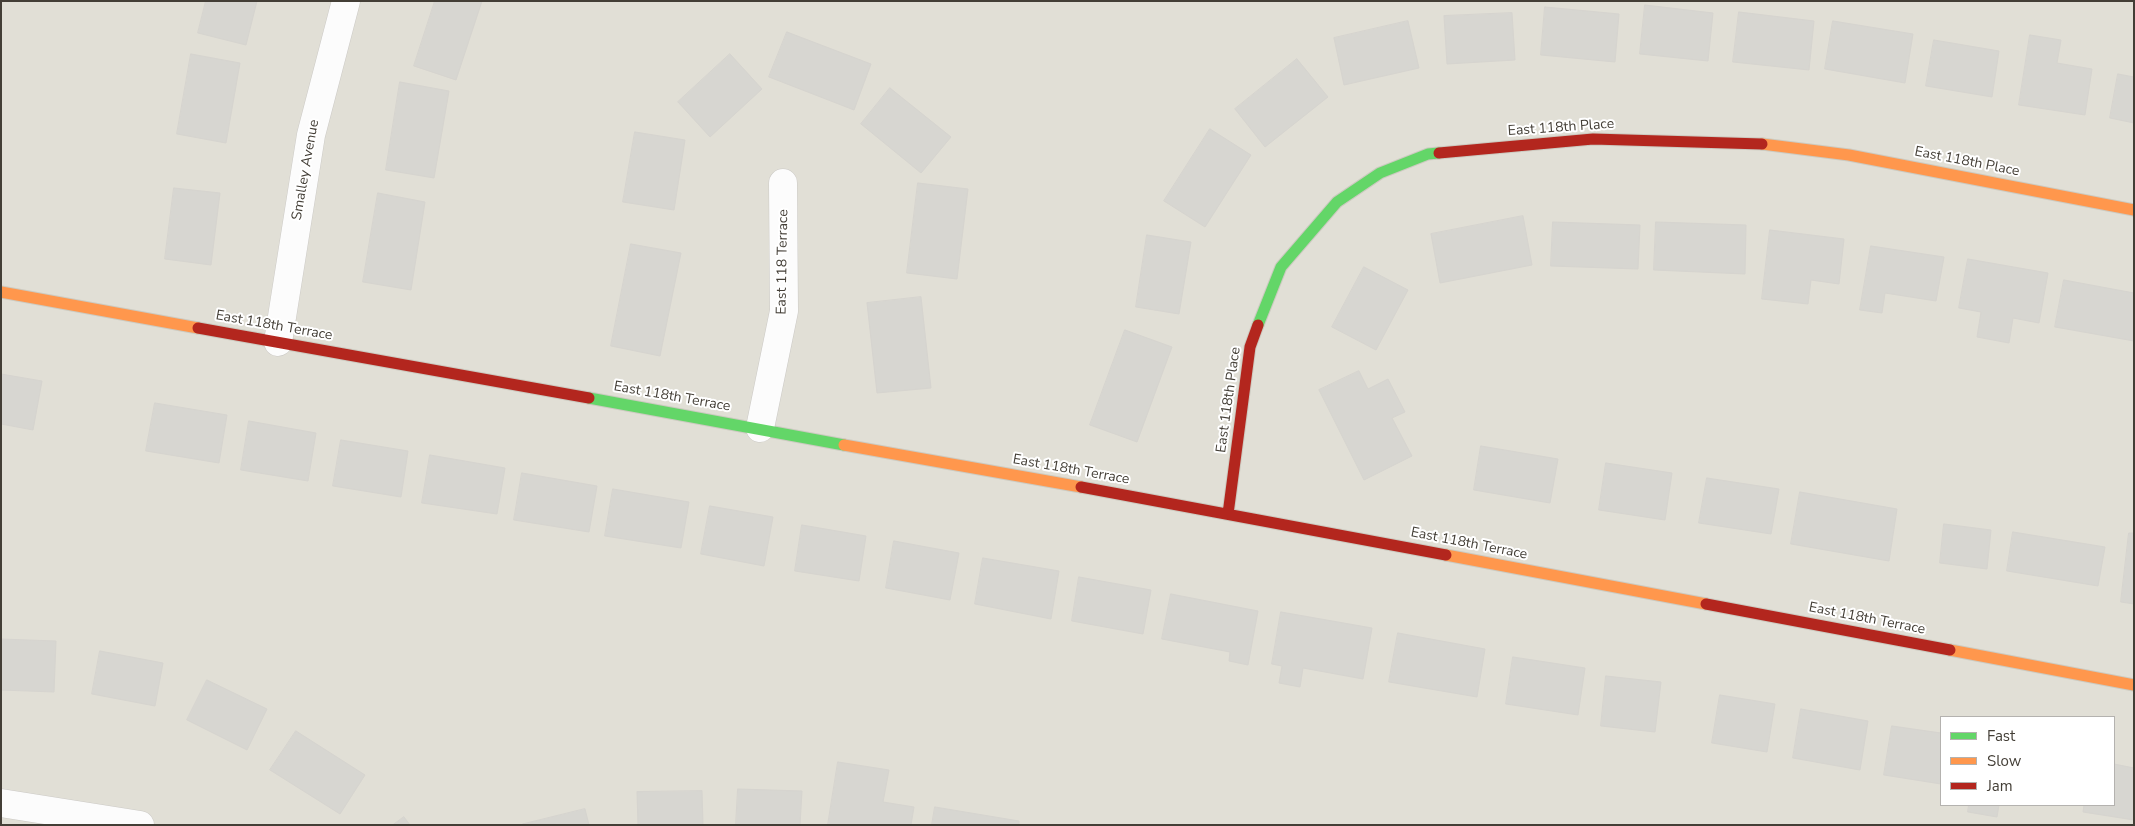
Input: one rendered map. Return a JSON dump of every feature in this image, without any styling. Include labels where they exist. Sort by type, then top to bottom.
[{"type":"street","name":"Smalley Avenue","points":[[278,342],[311,135],[346,1]]},
{"type":"street","name":"East 118th Place","points":[[1228,514],[1250,347],[1281,267],[1337,202],[1380,173],[1428,154],[1593,139],[1756,143],[1849,155],[2134,210]]},
{"type":"street","name":"East 118 Terrace","points":[[760,428],[784,311],[783,184]]},
{"type":"street","name":"East 118th Terrace","points":[[1,292],[1228,514],[2134,685]]},
{"type":"street","points":[[1,803],[140,825]]},
{"type":"shaded area","points":[[1,1],[2134,1],[2134,825],[1,825]]},
{"type":"building","points":[[206,1],[257,1],[246,45],[198,33]]},
{"type":"building","points":[[435,1],[482,1],[456,80],[414,66]]},
{"type":"building","points":[[1645,5],[1713,13],[1708,61],[1640,54]]},
{"type":"building","points":[[1545,7],[1619,14],[1615,62],[1541,55]]},
{"type":"building","points":[[1739,12],[1814,21],[1809,70],[1733,62]]},
{"type":"building","points":[[1512,13],[1515,60],[1447,64],[1444,16]]},
{"type":"building","points":[[1408,21],[1419,68],[1344,85],[1334,38]]},
{"type":"building","points":[[1833,21],[1913,34],[1905,83],[1825,69]]},
{"type":"building","points":[[787,32],[871,64],[854,110],[769,77]]},
{"type":"building","points":[[2030,35],[2061,40],[2057,63],[2092,69],[2085,115],[2019,105]]},
{"type":"building","points":[[1934,40],[1999,51],[1992,97],[1926,86]]},
{"type":"building","points":[[191,54],[240,63],[226,143],[177,134]]},
{"type":"building","points":[[730,54],[762,89],[710,137],[678,102]]},
{"type":"building","points":[[1297,59],[1328,97],[1265,147],[1235,109]]},
{"type":"building","points":[[2118,74],[2134,77],[2134,123],[2110,118]]},
{"type":"building","points":[[400,82],[449,91],[434,178],[386,170]]},
{"type":"building","points":[[890,88],[951,137],[921,173],[861,124]]},
{"type":"building","points":[[1210,129],[1251,155],[1205,227],[1164,201]]},
{"type":"building","points":[[635,132],[685,140],[674,210],[623,202]]},
{"type":"building","points":[[918,183],[968,189],[957,279],[907,273]]},
{"type":"building","points":[[174,188],[220,193],[211,265],[165,259]]},
{"type":"building","points":[[378,193],[425,202],[411,290],[363,282]]},
{"type":"building","points":[[1523,216],[1532,265],[1440,283],[1431,234]]},
{"type":"building","points":[[1553,222],[1640,225],[1638,269],[1551,266]]},
{"type":"building","points":[[1656,222],[1746,225],[1745,274],[1654,270]]},
{"type":"building","points":[[1770,230],[1844,239],[1839,284],[1811,280],[1808,304],[1762,299]]},
{"type":"building","points":[[1147,235],[1191,242],[1179,314],[1136,307]]},
{"type":"building","points":[[631,244],[681,253],[660,356],[611,346]]},
{"type":"building","points":[[1871,246],[1944,257],[1936,301],[1885,293],[1882,313],[1860,310]]},
{"type":"building","points":[[1968,259],[2048,273],[2039,323],[2013,318],[2009,343],[1977,337],[1981,312],[1959,308]]},
{"type":"building","points":[[1364,267],[1408,290],[1376,350],[1332,327]]},
{"type":"building","points":[[2064,280],[2134,293],[2134,341],[2055,327]]},
{"type":"building","points":[[921,297],[931,388],[877,393],[867,303]]},
{"type":"building","points":[[1125,330],[1172,347],[1137,442],[1090,425]]},
{"type":"building","points":[[1359,371],[1368,389],[1388,379],[1405,412],[1392,418],[1412,456],[1364,480],[1319,390]]},
{"type":"building","points":[[1,374],[42,381],[33,430],[1,424]]},
{"type":"building","points":[[155,403],[227,415],[219,463],[146,451]]},
{"type":"building","points":[[249,421],[316,433],[308,481],[241,470]]},
{"type":"building","points":[[341,440],[408,451],[401,497],[333,486]]},
{"type":"building","points":[[1481,446],[1558,459],[1550,503],[1474,490]]},
{"type":"building","points":[[430,455],[505,468],[497,514],[422,503]]},
{"type":"building","points":[[1606,463],[1672,473],[1665,520],[1599,510]]},
{"type":"building","points":[[522,473],[597,486],[589,532],[514,520]]},
{"type":"building","points":[[1707,478],[1779,489],[1771,534],[1699,523]]},
{"type":"building","points":[[613,489],[689,502],[681,548],[605,536]]},
{"type":"building","points":[[1800,492],[1897,509],[1889,561],[1791,544]]},
{"type":"building","points":[[710,506],[773,517],[764,566],[701,554]]},
{"type":"building","points":[[1944,524],[1991,530],[1987,569],[1940,563]]},
{"type":"building","points":[[802,525],[866,536],[859,581],[795,571]]},
{"type":"building","points":[[2013,532],[2105,547],[2098,586],[2007,571]]},
{"type":"building","points":[[2129,533],[2134,533],[2134,604],[2121,602]]},
{"type":"building","points":[[894,541],[959,553],[950,600],[886,588]]},
{"type":"building","points":[[983,558],[1059,571],[1051,619],[975,604]]},
{"type":"building","points":[[1079,577],[1151,590],[1143,634],[1072,621]]},
{"type":"building","points":[[1171,594],[1258,611],[1248,665],[1229,661],[1230,652],[1162,639]]},
{"type":"building","points":[[1281,612],[1372,628],[1363,679],[1303,668],[1300,687],[1279,683],[1282,666],[1272,664]]},
{"type":"building","points":[[1398,633],[1485,649],[1477,697],[1389,682]]},
{"type":"building","points":[[1,639],[56,641],[54,692],[1,690]]},
{"type":"building","points":[[100,651],[163,663],[155,706],[92,694]]},
{"type":"building","points":[[1513,657],[1585,668],[1578,715],[1506,704]]},
{"type":"building","points":[[1606,676],[1661,682],[1655,732],[1601,726]]},
{"type":"building","points":[[207,680],[267,709],[247,750],[187,720]]},
{"type":"building","points":[[1720,695],[1775,704],[1767,752],[1712,743]]},
{"type":"building","points":[[1801,709],[1868,721],[1860,770],[1793,758]]},
{"type":"building","points":[[1892,726],[1940,733],[1940,784],[1884,775]]},
{"type":"building","points":[[296,731],[365,775],[340,814],[270,770]]},
{"type":"building","points":[[838,762],[889,770],[883,802],[914,807],[911,825],[828,825]]},
{"type":"building","points":[[2115,764],[2134,768],[2134,820],[2083,812],[2084,806],[2115,806]]},
{"type":"building","points":[[738,789],[802,791],[800,825],[736,825]]},
{"type":"building","points":[[702,791],[703,825],[638,825],[637,792]]},
{"type":"building","points":[[1969,806],[1999,806],[1997,817],[1968,812]]},
{"type":"building","points":[[935,807],[1019,821],[1019,825],[932,825]]},
{"type":"building","points":[[585,809],[589,825],[523,824]]},
{"type":"building","points":[[404,817],[410,825],[393,825]]},
{"type":"traffic: fast","points":[[1258,325],[1281,267],[1337,202],[1380,173],[1428,154],[1439,153]]},
{"type":"traffic: fast","points":[[589,398],[844,445]]},
{"type":"traffic: slow","points":[[1762,144],[1849,155],[2134,210]]},
{"type":"traffic: slow","points":[[1,292],[198,328]]},
{"type":"traffic: slow","points":[[844,445],[1081,487]]},
{"type":"traffic: slow","points":[[1446,555],[1706,604]]},
{"type":"traffic: slow","points":[[1950,650],[2134,685]]},
{"type":"traffic: jam","points":[[1439,153],[1593,139],[1762,144]]},
{"type":"traffic: jam","points":[[1228,514],[1250,347],[1258,325]]},
{"type":"traffic: jam","points":[[198,328],[589,398]]},
{"type":"traffic: jam","points":[[1081,487],[1446,555]]},
{"type":"traffic: jam","points":[[1706,604],[1950,650]]}]
